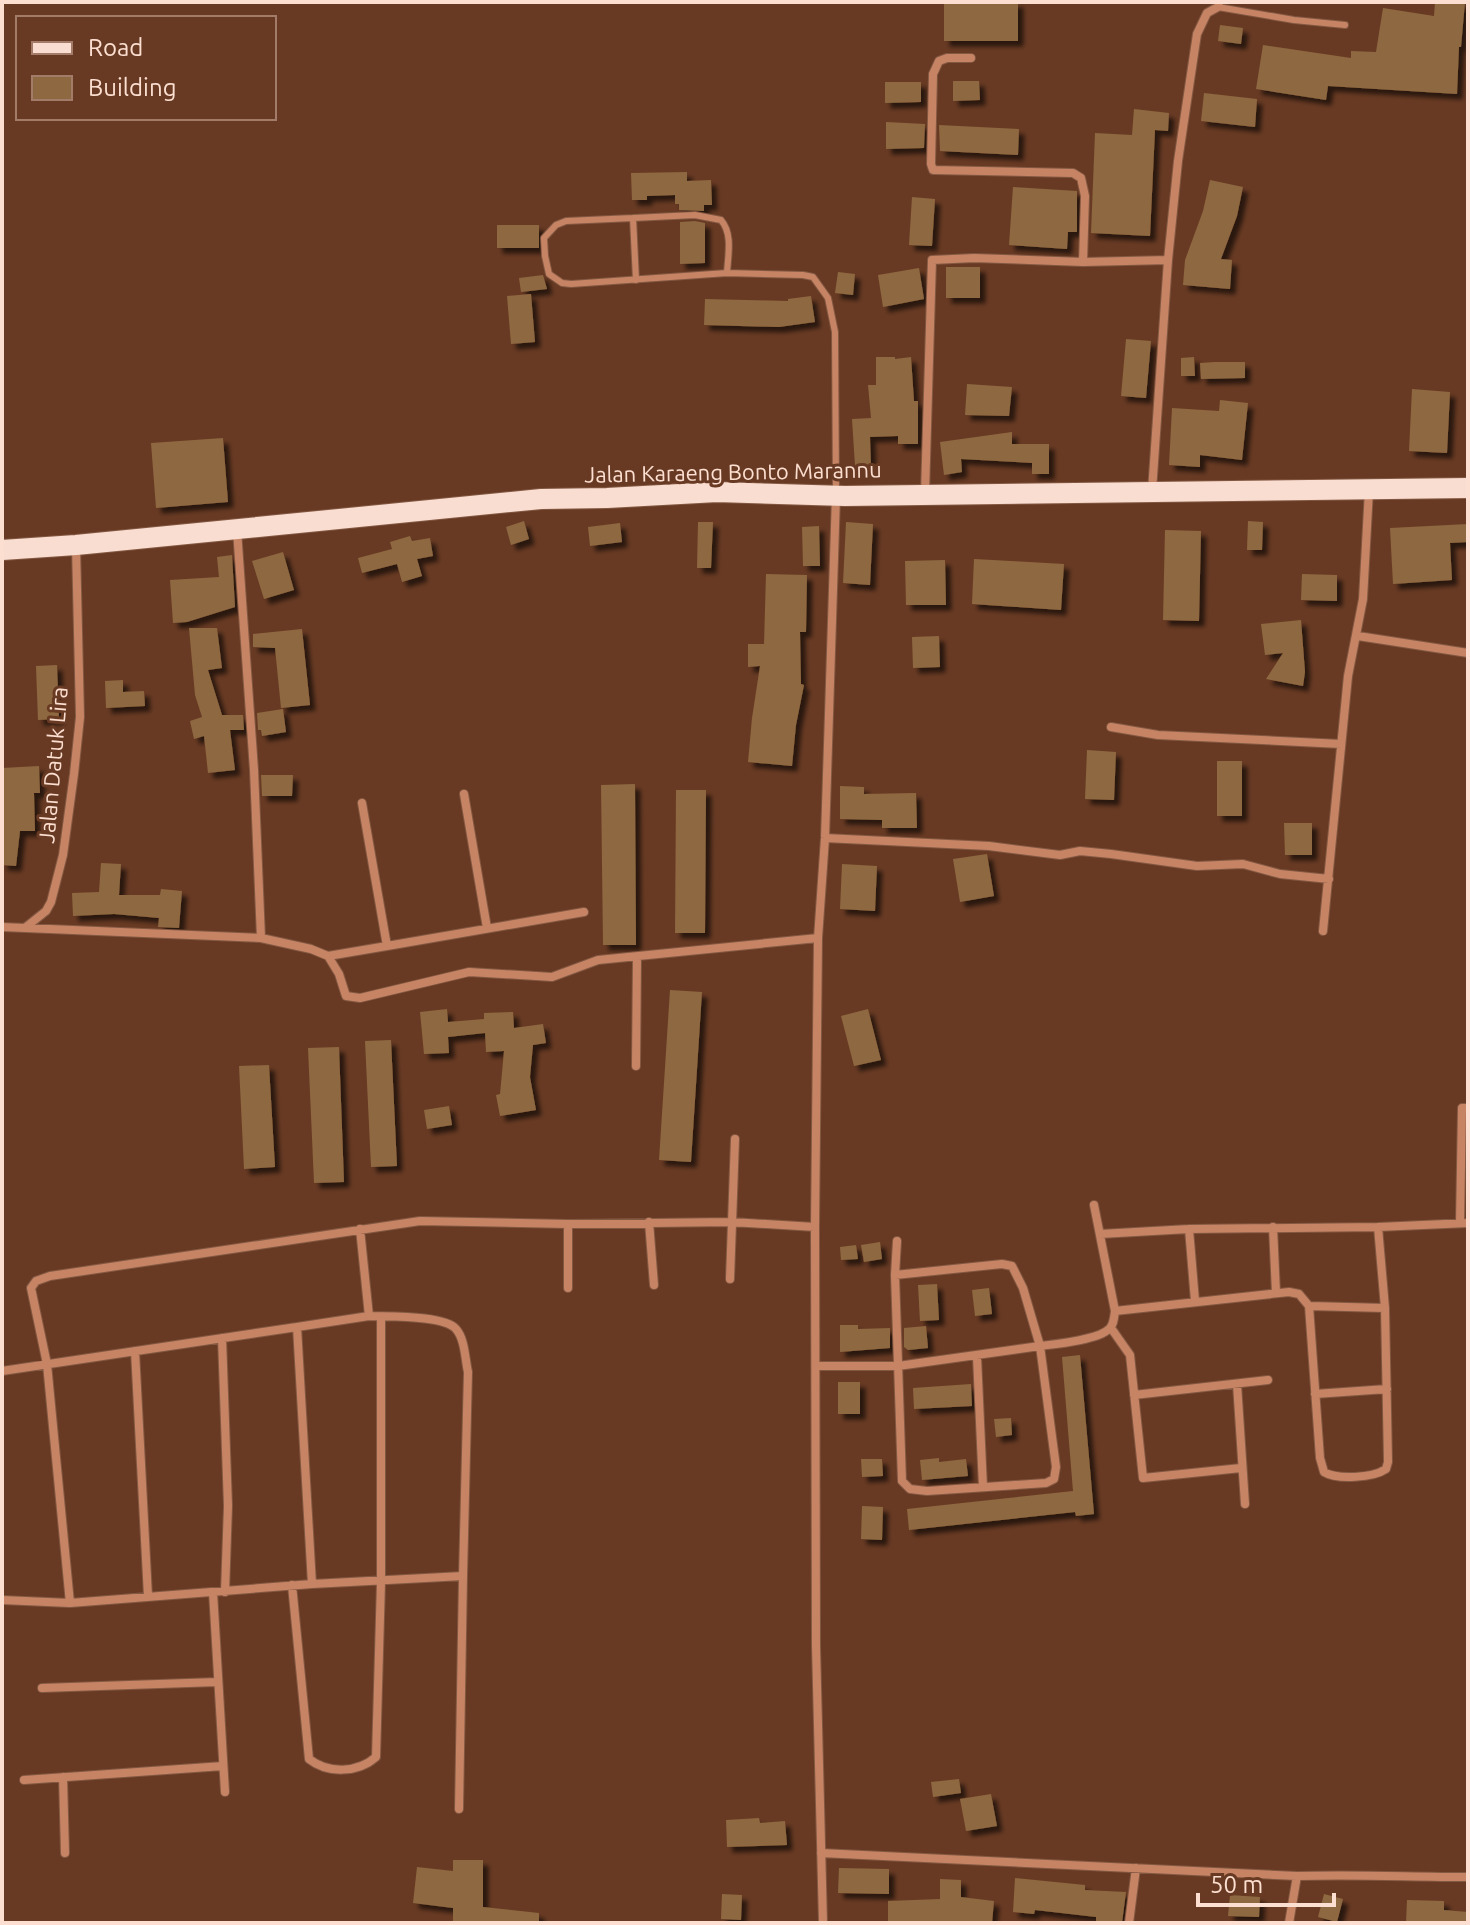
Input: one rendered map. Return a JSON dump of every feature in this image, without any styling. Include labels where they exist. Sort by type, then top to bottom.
[{"type":"main road","name":"Jalan Karaeng Bonto Marannu","points":[[2,550],[541,499],[717,492],[836,495],[1468,488]]},
{"type":"street","points":[[1152,492],[1168,260],[1192,58],[1201,22],[1218,4]]},
{"type":"street","points":[[971,58],[939,61],[933,74],[933,170],[1078,175],[1083,182],[1085,196],[1083,262]]},
{"type":"street","points":[[925,494],[932,260],[1168,260]]},
{"type":"street","points":[[1323,931],[1348,676],[1363,599],[1369,489]]},
{"type":"street","points":[[823,1923],[816,1646],[815,1227],[818,938],[825,838],[836,495]]},
{"type":"street","points":[[237,529],[254,770],[261,938]]},
{"type":"street","name":"Jalan Datuk Lira","points":[[26,927],[46,911],[51,902],[63,855],[74,774],[80,717],[76,545]]},
{"type":"street","points":[[1358,636],[1468,653]]},
{"type":"street","points":[[1111,727],[1158,735],[1341,744]]},
{"type":"street","points":[[464,794],[487,928]]},
{"type":"street","points":[[362,803],[387,946]]},
{"type":"street","points":[[825,838],[989,846],[1060,855],[1080,851],[1197,866],[1243,864],[1280,874],[1329,879]]},
{"type":"street","points":[[2,927],[261,938],[328,956],[584,912]]},
{"type":"street","points":[[328,956],[339,974],[346,996],[360,998],[469,972],[552,977],[590,962],[818,938]]},
{"type":"street","points":[[636,1066],[637,957]]},
{"type":"street","points":[[1100,1234],[1464,1223],[1462,1108],[1468,1108]]},
{"type":"street","points":[[730,1279],[735,1139]]},
{"type":"street","points":[[1094,1205],[1115,1311],[1111,1328],[1130,1355],[1143,1478],[1241,1468]]},
{"type":"street","points":[[70,1603],[47,1364],[31,1288],[36,1281],[50,1276],[420,1221],[568,1224],[731,1222],[815,1227]]},
{"type":"street","points":[[649,1222],[654,1285]]},
{"type":"street","points":[[568,1224],[568,1288]]},
{"type":"street","points":[[1273,1227],[1276,1293]]},
{"type":"street","points":[[1115,1311],[1276,1293],[1299,1294],[1309,1306],[1320,1458],[1324,1472],[1331,1476],[1378,1475],[1386,1469],[1388,1462],[1385,1308],[1378,1227]]},
{"type":"street","points":[[360,1229],[369,1316]]},
{"type":"street","points":[[1189,1229],[1195,1301]]},
{"type":"street","points":[[895,1275],[1002,1264],[1012,1266],[1023,1288],[1040,1346],[1056,1467],[1054,1479],[1042,1483],[927,1491],[915,1491],[905,1486],[902,1481],[895,1275],[897,1241]]},
{"type":"street","points":[[1309,1306],[1385,1308]]},
{"type":"street","points":[[2,1371],[369,1316],[446,1323],[456,1328],[468,1372],[459,1809]]},
{"type":"street","points":[[292,1585],[306,1753],[309,1759],[322,1767],[363,1767],[376,1757],[381,1582],[381,1317]]},
{"type":"street","points":[[297,1327],[312,1584]]},
{"type":"street","points":[[817,1366],[898,1366],[977,1357],[1099,1334],[1111,1328]]},
{"type":"street","points":[[222,1338],[228,1506],[225,1592]]},
{"type":"street","points":[[135,1351],[148,1596]]},
{"type":"street","points":[[977,1357],[983,1487]]},
{"type":"street","points":[[1134,1395],[1268,1380]]},
{"type":"street","points":[[1237,1384],[1245,1504]]},
{"type":"street","points":[[1315,1394],[1387,1389]]},
{"type":"street","points":[[2,1600],[70,1603],[292,1585],[463,1576]]},
{"type":"street","points":[[213,1592],[225,1792]]},
{"type":"street","points":[[42,1688],[217,1682]]},
{"type":"street","points":[[24,1780],[223,1766]]},
{"type":"street","points":[[63,1777],[65,1853]]},
{"type":"street","points":[[821,1853],[1297,1876],[1468,1877]]},
{"type":"street","points":[[1129,1923],[1136,1868]]},
{"type":"street","points":[[1289,1923],[1297,1876]]},
{"type":"lane","points":[[1218,4],[1294,20],[1345,25]]},
{"type":"lane","points":[[727,273],[727,227],[721,220],[695,215],[566,221],[556,225],[544,238],[549,274],[562,283],[727,273],[813,277],[828,298],[835,332],[836,495]]},
{"type":"lane","points":[[633,218],[636,280]]},
{"type":"building","points":[[944,2],[1018,2],[1018,41],[944,41]]},
{"type":"building","points":[[1435,2],[1465,2],[1457,94],[1328,86],[1326,100],[1256,89],[1263,45],[1351,58],[1351,51],[1376,52],[1383,8],[1434,16]]},
{"type":"building","points":[[1220,25],[1243,28],[1241,44],[1218,41]]},
{"type":"building","points":[[953,81],[979,81],[980,100],[953,101]]},
{"type":"building","points":[[885,82],[921,82],[921,102],[885,103]]},
{"type":"building","points":[[1204,93],[1257,99],[1255,127],[1201,121]]},
{"type":"building","points":[[1134,109],[1169,113],[1168,131],[1155,130],[1150,236],[1091,233],[1095,133],[1132,135]]},
{"type":"building","points":[[886,122],[925,124],[924,148],[886,149]]},
{"type":"building","points":[[939,125],[1019,129],[1018,155],[940,151]]},
{"type":"building","points":[[687,172],[687,181],[711,180],[712,205],[704,205],[704,211],[679,210],[675,195],[632,200],[631,173]]},
{"type":"building","points":[[1210,180],[1243,187],[1237,216],[1221,259],[1232,260],[1230,289],[1183,285],[1185,260],[1203,211]]},
{"type":"building","points":[[1013,187],[1077,191],[1077,232],[1068,232],[1067,249],[1009,245]]},
{"type":"building","points":[[912,197],[935,199],[932,246],[909,245]]},
{"type":"building","points":[[680,222],[705,223],[705,263],[680,264]]},
{"type":"building","points":[[497,225],[539,225],[539,248],[497,248]]},
{"type":"building","points":[[946,267],[980,267],[980,298],[946,298]]},
{"type":"building","points":[[919,268],[924,299],[883,307],[878,275]]},
{"type":"building","points":[[838,272],[855,274],[853,295],[835,293]]},
{"type":"building","points":[[543,275],[547,289],[521,292],[519,278]]},
{"type":"building","points":[[531,294],[535,342],[511,344],[507,296]]},
{"type":"building","points":[[811,296],[815,322],[779,327],[704,325],[705,299],[788,301]]},
{"type":"building","points":[[1126,339],[1151,341],[1146,398],[1121,396]]},
{"type":"building","points":[[876,357],[911,357],[914,401],[918,401],[918,444],[898,444],[898,436],[870,437],[871,466],[855,466],[852,419],[871,418],[868,385],[876,385]]},
{"type":"building","points":[[1194,357],[1195,376],[1181,376],[1181,358]]},
{"type":"building","points":[[1245,362],[1245,378],[1201,379],[1200,363]]},
{"type":"building","points":[[967,384],[1012,387],[1009,416],[965,415]]},
{"type":"building","points":[[1412,389],[1450,392],[1447,453],[1409,451]]},
{"type":"building","points":[[1220,400],[1248,403],[1242,460],[1200,455],[1200,467],[1169,465],[1172,408],[1219,411]]},
{"type":"building","points":[[1012,432],[1012,444],[1049,444],[1049,474],[1032,474],[1032,463],[961,459],[962,472],[944,475],[940,442]]},
{"type":"building","points":[[223,438],[228,502],[156,508],[151,443]]},
{"type":"building","points":[[524,521],[529,539],[511,545],[506,527]]},
{"type":"building","points":[[1248,521],[1263,522],[1262,550],[1247,550]]},
{"type":"building","points":[[698,522],[713,522],[711,568],[697,568]]},
{"type":"building","points":[[846,522],[873,524],[870,585],[843,583]]},
{"type":"building","points":[[620,523],[622,542],[590,546],[588,527]]},
{"type":"building","points":[[1468,524],[1468,542],[1450,543],[1452,580],[1393,584],[1390,528]]},
{"type":"building","points":[[819,526],[820,566],[803,566],[802,527]]},
{"type":"building","points":[[1165,530],[1201,531],[1199,621],[1163,620]]},
{"type":"building","points":[[410,536],[412,541],[430,538],[433,556],[417,559],[422,576],[402,582],[397,564],[362,573],[358,558],[392,549],[390,542]]},
{"type":"building","points":[[283,552],[294,590],[264,599],[252,561]]},
{"type":"building","points":[[232,555],[235,607],[187,622],[173,623],[170,580],[219,577],[217,557]]},
{"type":"building","points":[[974,559],[1064,564],[1061,610],[972,604]]},
{"type":"building","points":[[945,560],[946,605],[906,605],[905,561]]},
{"type":"building","points":[[766,574],[807,575],[806,632],[800,632],[801,684],[804,685],[792,766],[748,762],[760,666],[748,667],[748,644],[764,644]]},
{"type":"building","points":[[1302,574],[1337,575],[1337,601],[1301,600]]},
{"type":"building","points":[[1301,620],[1305,672],[1303,686],[1266,679],[1283,653],[1265,655],[1261,624]]},
{"type":"building","points":[[189,628],[217,628],[222,668],[208,670],[222,715],[243,715],[244,730],[230,730],[235,770],[208,773],[204,736],[194,739],[190,721],[202,717],[195,695]]},
{"type":"building","points":[[302,629],[310,705],[281,708],[275,648],[253,647],[253,634]]},
{"type":"building","points":[[939,636],[940,667],[913,668],[912,637]]},
{"type":"building","points":[[57,665],[59,719],[38,720],[36,666]]},
{"type":"building","points":[[123,680],[123,692],[144,691],[145,706],[106,708],[105,681]]},
{"type":"building","points":[[283,709],[286,732],[262,736],[261,730],[258,730],[257,713]]},
{"type":"building","points":[[1087,750],[1116,752],[1114,800],[1085,799]]},
{"type":"building","points":[[1217,761],[1242,761],[1242,816],[1217,816]]},
{"type":"building","points":[[39,766],[40,793],[34,793],[35,831],[20,831],[16,866],[2,865],[2,768]]},
{"type":"building","points":[[261,775],[293,775],[292,796],[262,796]]},
{"type":"building","points":[[635,784],[636,945],[603,945],[601,785]]},
{"type":"building","points":[[840,786],[864,787],[864,794],[916,793],[917,828],[882,828],[882,820],[840,819]]},
{"type":"building","points":[[676,790],[706,790],[705,933],[675,933]]},
{"type":"building","points":[[1284,823],[1312,823],[1312,855],[1285,855]]},
{"type":"building","points":[[987,854],[994,896],[960,902],[953,859]]},
{"type":"building","points":[[101,863],[121,864],[119,895],[160,895],[161,889],[182,891],[179,928],[158,927],[159,918],[114,914],[73,916],[72,893],[99,892]]},
{"type":"building","points":[[842,864],[877,866],[875,911],[840,909]]},
{"type":"building","points":[[670,990],[702,992],[691,1162],[659,1160]]},
{"type":"building","points":[[447,1009],[448,1022],[484,1019],[484,1013],[513,1012],[514,1028],[543,1024],[546,1043],[533,1045],[530,1077],[536,1110],[500,1116],[496,1095],[500,1094],[504,1051],[486,1052],[485,1033],[448,1037],[449,1053],[424,1054],[420,1012]]},
{"type":"building","points":[[868,1009],[881,1060],[854,1066],[841,1016]]},
{"type":"building","points":[[391,1040],[397,1166],[371,1167],[365,1041]]},
{"type":"building","points":[[339,1047],[344,1182],[314,1183],[308,1048]]},
{"type":"building","points":[[269,1065],[275,1167],[244,1169],[239,1066]]},
{"type":"building","points":[[449,1106],[452,1125],[427,1129],[424,1110]]},
{"type":"building","points":[[880,1242],[882,1259],[864,1262],[861,1245]]},
{"type":"building","points":[[856,1245],[858,1259],[841,1260],[840,1247]]},
{"type":"building","points":[[937,1284],[939,1320],[920,1321],[918,1285]]},
{"type":"building","points":[[989,1288],[992,1314],[975,1316],[972,1290]]},
{"type":"building","points":[[840,1325],[858,1325],[858,1329],[890,1328],[890,1348],[840,1352]]},
{"type":"building","points":[[926,1326],[928,1348],[908,1350],[904,1347],[904,1328]]},
{"type":"building","points":[[1080,1355],[1094,1514],[1076,1516],[1075,1512],[909,1530],[907,1509],[1073,1491],[1062,1357]]},
{"type":"building","points":[[838,1382],[860,1382],[860,1414],[838,1414]]},
{"type":"building","points":[[971,1384],[972,1406],[914,1409],[913,1388]]},
{"type":"building","points":[[1011,1418],[1012,1435],[996,1437],[994,1419]]},
{"type":"building","points":[[939,1458],[939,1462],[966,1459],[968,1476],[922,1480],[920,1460]]},
{"type":"building","points":[[861,1459],[882,1459],[883,1476],[862,1477]]},
{"type":"building","points":[[862,1506],[883,1507],[882,1540],[861,1539]]},
{"type":"building","points":[[959,1779],[961,1793],[933,1797],[931,1782]]},
{"type":"building","points":[[991,1794],[997,1826],[966,1831],[960,1799]]},
{"type":"building","points":[[759,1818],[760,1823],[785,1821],[787,1845],[727,1847],[726,1820]]},
{"type":"building","points":[[453,1860],[483,1860],[483,1907],[539,1913],[539,1923],[453,1923],[453,1908],[413,1903],[417,1867],[453,1871]]},
{"type":"building","points":[[839,1868],[889,1869],[889,1894],[838,1893]]},
{"type":"building","points":[[1015,1878],[1085,1885],[1085,1890],[1126,1892],[1122,1923],[1096,1922],[1096,1917],[1035,1910],[1034,1914],[1013,1912]]},
{"type":"building","points":[[940,1879],[961,1880],[961,1897],[994,1901],[992,1923],[888,1923],[888,1901],[940,1899]]},
{"type":"building","points":[[722,1894],[742,1895],[741,1920],[721,1919]]},
{"type":"building","points":[[1324,1894],[1343,1899],[1337,1922],[1318,1917]]},
{"type":"building","points":[[1230,1895],[1260,1897],[1259,1917],[1228,1916]]},
{"type":"building","points":[[1407,1900],[1444,1901],[1444,1910],[1468,1912],[1468,1923],[1406,1923]]}]
